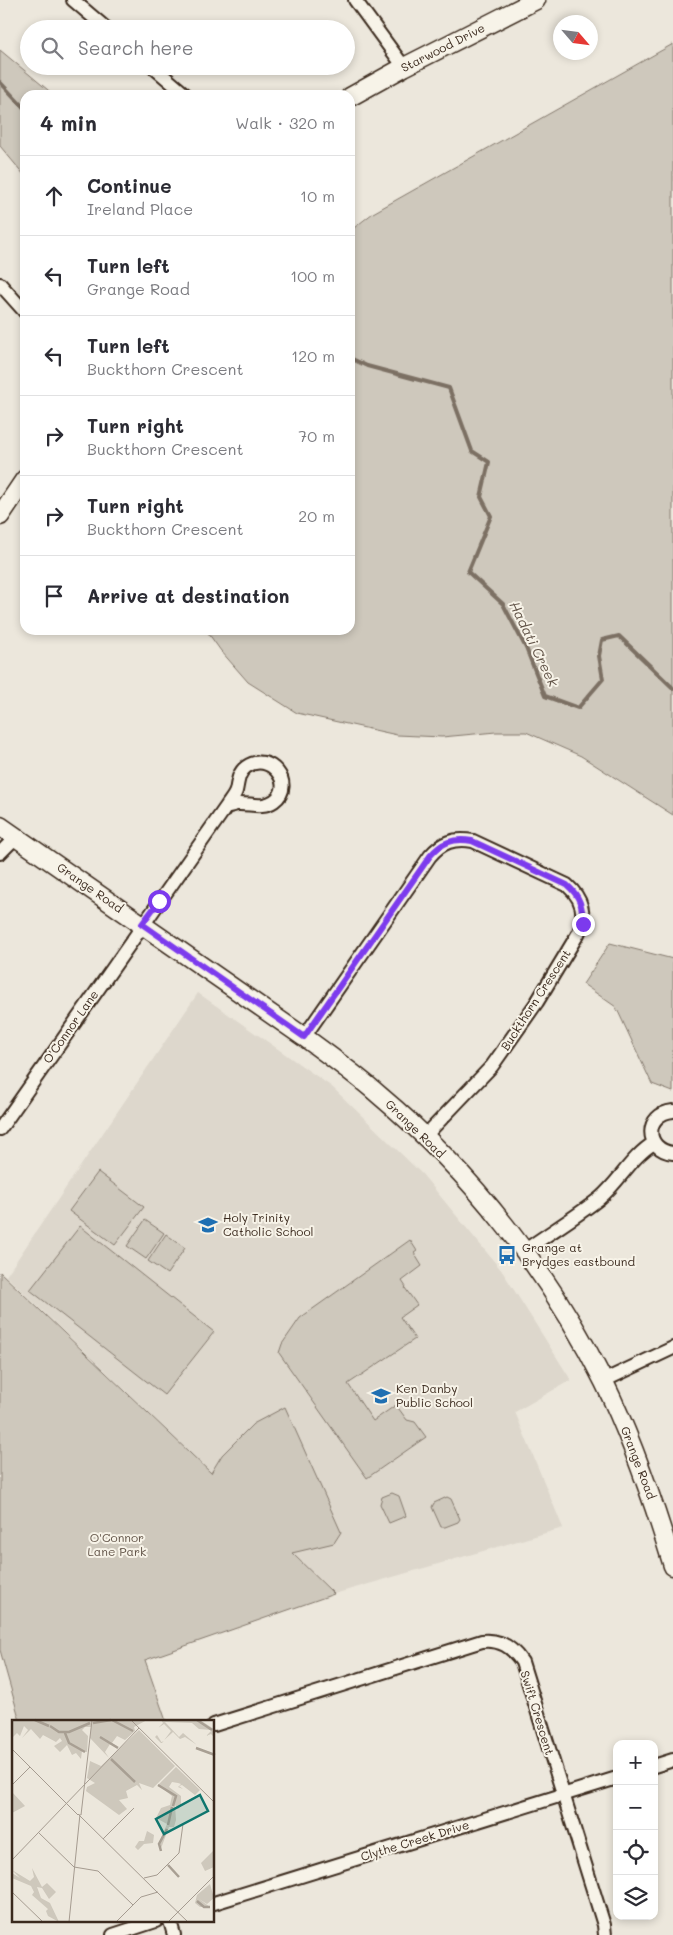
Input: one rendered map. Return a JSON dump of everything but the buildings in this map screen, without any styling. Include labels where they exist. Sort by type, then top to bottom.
[{"type":"street","points":[[73,0],[96,20]]},
{"type":"street","points":[[355,0],[404,67]]},
{"type":"street","name":"Starwood Drive","points":[[355,94],[404,67],[536,0]]},
{"type":"street","points":[[163,75],[180,90]]},
{"type":"street","points":[[0,284],[20,306]]},
{"type":"street","points":[[0,516],[20,486]]},
{"type":"street","name":"O'Connor Lane","points":[[0,1129],[142,924],[226,807],[235,792],[238,778],[246,767],[255,763],[267,763],[278,770],[282,780],[282,790],[276,800],[264,806],[238,804],[226,807]]},
{"type":"street","name":"Grange Road","points":[[0,826],[304,1037],[366,1083],[425,1136],[474,1189],[524,1251],[557,1299],[604,1381],[667,1527],[673,1566]]},
{"type":"street","points":[[0,853],[16,837]]},
{"type":"street","name":"Buckthorn Crescent","points":[[304,1037],[430,856],[438,847],[448,841],[460,839],[472,841],[567,885],[575,892],[581,902],[583,924],[578,934],[537,1002],[492,1066],[425,1136]]},
{"type":"street","points":[[673,1111],[663,1114],[654,1122],[651,1132],[654,1143],[662,1150],[673,1152]]},
{"type":"street","points":[[524,1251],[600,1198],[647,1147],[654,1143]]},
{"type":"street","points":[[604,1381],[673,1348]]},
{"type":"street","name":"Swift Crescent","points":[[215,1725],[482,1641],[492,1640],[510,1648],[522,1662],[604,1925],[605,1935]]},
{"type":"street","points":[[658,1765],[673,1760]]},
{"type":"street","name":"Clythe Creek Drive","points":[[215,1903],[613,1779]]},
{"type":"street","points":[[113,1935],[153,1922]]},
{"type":"street","points":[[170,1922],[174,1935]]},
{"type":"shaded area","points":[[198,993],[332,1087],[422,1174],[502,1271],[571,1380],[515,1412],[563,1528],[334,1594],[6,1276]]},
{"type":"green space","points":[[673,44],[673,815],[581,756],[526,732],[496,732],[442,737],[397,735],[297,713],[248,682],[210,635],[355,635],[355,227],[373,213]]},
{"type":"green space","points":[[0,50],[20,67],[20,75],[30,75],[48,90],[20,90],[20,170],[0,146]]},
{"type":"green space","points":[[610,943],[673,959],[673,1092],[652,1084],[616,1007],[583,984]]},
{"type":"green space","points":[[98,1172],[144,1207],[115,1245],[69,1211]]},
{"type":"green space","points":[[145,1220],[164,1233],[146,1259],[127,1246]]},
{"type":"green space","points":[[80,1226],[214,1332],[164,1395],[30,1290]]},
{"type":"green space","points":[[166,1234],[185,1248],[167,1274],[148,1261]]},
{"type":"green space","points":[[410,1240],[417,1251],[414,1253],[422,1266],[402,1281],[417,1305],[400,1317],[415,1339],[348,1384],[373,1421],[396,1405],[407,1420],[415,1422],[426,1437],[367,1478],[279,1353],[282,1344],[300,1318]]},
{"type":"green space","name":"O'Connor Lane Park","points":[[0,1272],[211,1473],[222,1455],[253,1424],[285,1407],[341,1532],[334,1543],[292,1553],[334,1594],[145,1660],[166,1720],[20,1720],[0,1650]]},
{"type":"green space","points":[[392,1493],[399,1496],[406,1516],[389,1523],[380,1504],[382,1497]]},
{"type":"green space","points":[[447,1497],[451,1499],[460,1519],[458,1522],[441,1527],[432,1507],[434,1503]]},
{"type":"waterway","name":"Hadati Creek","points":[[0,82],[20,104]]},
{"type":"waterway","name":"Hadati Creek","points":[[355,360],[367,366],[449,388],[472,451],[489,462],[481,497],[491,516],[468,572],[503,604],[526,648],[545,696],[578,708],[603,679],[599,656],[602,640],[619,636],[673,688]]},
{"type":"place","name":"Holy Trinity Catholic School","points":[[208,1225]]},
{"type":"place","name":"Grange at Brydges eastbound","points":[[507,1255]]},
{"type":"place","name":"Ken Danby Public School","points":[[381,1396]]},
{"type":"route","points":[[159,901],[142,924],[304,1037],[430,856],[438,847],[448,841],[460,839],[472,841],[567,885],[575,892],[581,902],[583,924]]}]
